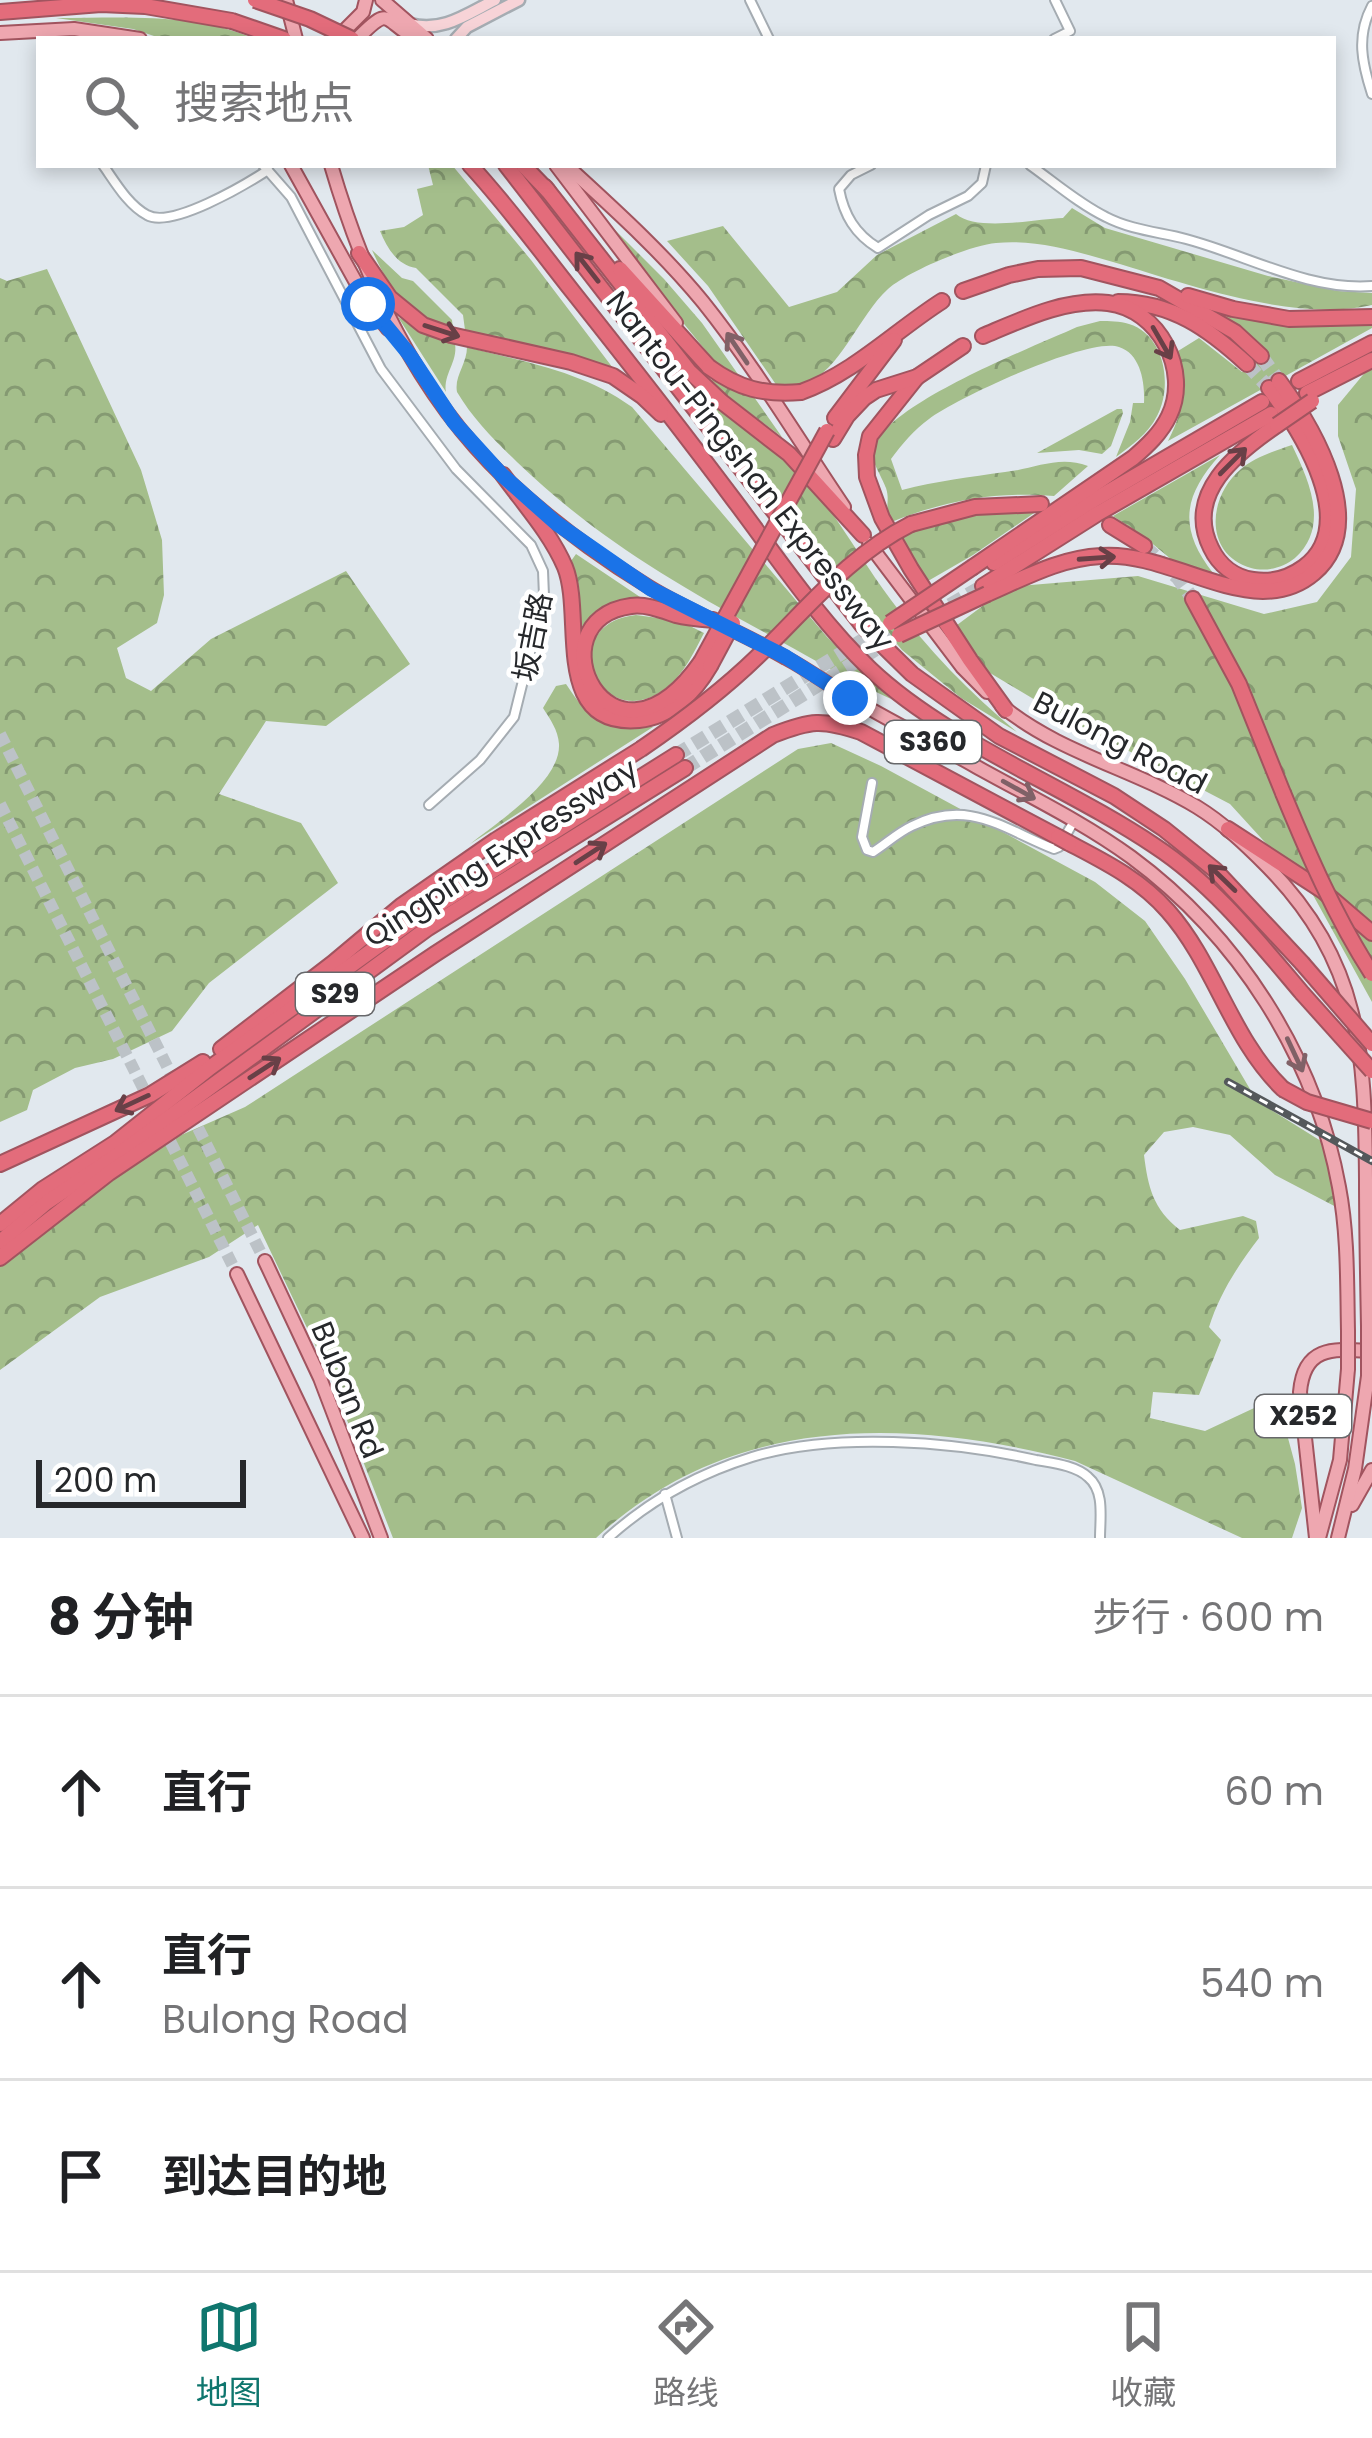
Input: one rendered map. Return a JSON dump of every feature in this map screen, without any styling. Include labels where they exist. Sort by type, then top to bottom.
[{"type":"highway","points":[[255,0],[348,36]]},
{"type":"highway","points":[[0,12],[100,4],[145,6],[232,21],[275,36]]},
{"type":"highway","name":"Nantou-Pingshan Expressway","points":[[472,168],[842,641],[899,694],[937,719],[1159,848],[1232,914],[1372,1071]]},
{"type":"highway","name":"Nantou-Pingshan Expressway","points":[[508,168],[890,656],[999,736],[1114,796],[1215,870],[1302,963],[1366,1044]]},
{"type":"highway","points":[[526,168],[709,367],[746,389],[801,392],[839,375],[942,301]]},
{"type":"highway","points":[[545,188],[689,371],[789,454],[863,535]]},
{"type":"highway","points":[[359,253],[390,298],[423,325],[613,376],[642,396],[705,461]]},
{"type":"highway","points":[[963,291],[1038,268],[1081,268],[1233,309],[1289,319],[1372,317]]},
{"type":"highway","points":[[983,336],[1066,305],[1140,303],[1176,313],[1254,360],[1235,332],[1160,288]]},
{"type":"highway","points":[[1101,302],[1142,316],[1165,342],[1177,383],[1168,419],[1133,458],[980,580],[895,629],[1097,514],[1272,402],[1372,362]]},
{"type":"highway","points":[[502,475],[555,548],[566,572],[574,608],[574,668],[581,687],[593,704],[618,718],[657,716],[692,692],[859,385],[909,322]]},
{"type":"highway","points":[[1306,392],[1372,343]]},
{"type":"highway","points":[[962,346],[917,377],[870,436],[867,477],[882,518],[911,568],[1006,710]]},
{"type":"highway","points":[[830,435],[864,398],[917,377]]},
{"type":"highway","points":[[980,580],[1103,555],[1140,559],[1242,589],[1267,591],[1306,580],[1333,548],[1339,523],[1336,495],[1312,433],[1272,402]]},
{"type":"highway","points":[[1272,402],[1304,440],[1326,500],[1329,526],[1323,547],[1309,564],[1289,577],[1249,580],[1228,570],[1214,555],[1204,534],[1202,507],[1214,482],[1272,402]]},
{"type":"highway","points":[[0,1164],[181,1077],[420,893],[689,716],[859,557],[911,524],[975,507],[1041,504]]},
{"type":"highway","points":[[1110,525],[1144,546]]},
{"type":"highway","points":[[1192,599],[1239,685],[1314,868],[1346,934],[1372,974]]},
{"type":"highway","points":[[705,664],[671,698],[627,710],[608,702],[590,686],[583,657],[593,627],[626,607],[638,605],[713,620]]},
{"type":"highway","points":[[0,1258],[109,1173],[217,1100],[772,736],[810,722],[832,722],[861,732],[1135,880],[1168,910],[1194,948],[1264,1070],[1283,1089],[1307,1102],[1372,1121]]},
{"type":"highway","name":"Qingping Expressway","points":[[0,1223],[411,922],[681,761],[428,928],[46,1203],[0,1242]]},
{"type":"highway","points":[[1228,829],[1324,891],[1372,933]]},
{"type":"main road","points":[[286,0],[295,36]]},
{"type":"main road","points":[[340,36],[362,12],[366,0]]},
{"type":"main road","points":[[382,0],[424,36]]},
{"type":"main road","points":[[458,36],[495,0]]},
{"type":"main road","points":[[410,24],[440,26],[519,0]]},
{"type":"main road","points":[[358,36],[382,17],[413,36]]},
{"type":"main road","points":[[0,33],[74,28],[122,36]]},
{"type":"main road","points":[[293,168],[368,304],[409,354]]},
{"type":"main road","name":"S360","points":[[332,168],[359,253],[409,354],[454,422],[502,475],[556,523],[651,589],[786,657],[1127,854],[1212,929],[1240,963],[1305,1077],[1333,1155],[1344,1217],[1348,1369],[1340,1460],[1317,1538]]},
{"type":"main road","points":[[558,168],[709,367]]},
{"type":"main road","name":"Bulong Road","points":[[569,168],[700,298],[863,535],[962,667],[1006,710],[1048,736],[1162,789],[1228,829],[1293,893],[1315,926],[1366,1044],[1368,1376],[1342,1522]]},
{"type":"main road","points":[[1366,1044],[1372,1088]]},
{"type":"main road","name":"Buban Rd","points":[[265,1261],[320,1378],[381,1538]]},
{"type":"main road","name":"Buban Rd","points":[[237,1274],[362,1538]]},
{"type":"main road","name":"X252","points":[[1317,1538],[1301,1380],[1313,1358],[1327,1351],[1372,1352]]},
{"type":"main road","name":"X252","points":[[1342,1522],[1372,1470]]},
{"type":"main road","name":"S360","points":[[1338,1538],[1342,1522]]},
{"type":"street","points":[[750,0],[768,36]]},
{"type":"street","points":[[1054,0],[1070,31],[1060,36]]},
{"type":"street","points":[[1372,6],[1364,22],[1361,58],[1372,94]]},
{"type":"street","points":[[106,168],[135,207],[157,220],[172,218],[247,184],[265,168]]},
{"type":"street","name":"坂吉路","points":[[267,168],[297,207],[381,369],[456,469],[531,545],[543,571],[544,596],[514,717],[480,760],[429,805]]},
{"type":"street","points":[[866,168],[839,189],[843,208],[861,238],[878,248],[968,196],[982,183],[985,168]]},
{"type":"street","points":[[1034,168],[1102,216],[1128,226],[1347,288],[1372,286]]},
{"type":"street","points":[[872,783],[862,837],[867,850],[873,852],[910,827],[952,814],[985,818],[1054,850],[1074,821]]},
{"type":"street","points":[[608,1538],[665,1494],[727,1465],[787,1448],[874,1443],[949,1446],[1082,1472],[1100,1497],[1100,1538]]},
{"type":"street","points":[[665,1494],[677,1538]]},
{"type":"green space","points":[[56,18],[183,20],[247,36],[154,36]]},
{"type":"green space","points":[[429,168],[454,168],[619,376],[465,330],[463,315],[416,268],[394,255],[380,231],[404,227],[423,215],[417,189],[433,185]]},
{"type":"green space","points":[[1072,208],[1105,228],[1268,276],[1372,293],[1372,305],[1310,309],[1276,305],[1070,250],[996,243],[955,254],[897,282],[817,378],[777,386],[708,286],[667,241],[723,226],[789,307],[837,292],[877,255],[956,214],[978,222],[1007,223],[1063,218]]},
{"type":"green space","points":[[609,224],[702,323],[782,437],[710,383],[719,367]]},
{"type":"green space","points":[[372,250],[402,278],[413,281],[452,320],[453,329],[403,300]]},
{"type":"green space","points":[[47,269],[141,470],[162,540],[164,595],[157,623],[117,648],[126,678],[151,691],[211,639],[346,571],[410,664],[326,726],[266,721],[219,794],[301,823],[338,883],[209,983],[172,1031],[113,1059],[75,1068],[33,1090],[27,1110],[0,1122],[0,278],[7,281]]},
{"type":"green space","points":[[1203,300],[1245,311],[1372,318],[1372,328],[1168,441],[1182,398],[1178,351],[1199,338],[1242,372],[1267,357]]},
{"type":"green space","points":[[398,317],[455,344],[446,392]]},
{"type":"green space","points":[[1100,321],[1126,323],[1141,330],[1158,350],[1165,377],[1162,404],[1139,439],[1116,457],[1133,403],[1144,403],[1142,378],[1132,356],[1119,347],[1104,346],[1053,359],[944,409],[918,428],[891,459],[902,490],[1056,462],[1088,466],[1054,496],[972,499],[894,521],[890,517],[886,488],[872,453],[880,435],[900,417],[961,380]]},
{"type":"green space","points":[[467,347],[573,376],[632,407],[827,637],[891,699],[694,593],[574,512],[501,446],[463,402],[457,386]]},
{"type":"green space","points":[[1372,364],[1372,1002],[1313,895],[1230,804],[1062,716],[970,661],[957,625],[1008,587],[1138,576],[1264,614],[1317,602],[1351,557],[1356,489],[1338,436],[1338,405]]},
{"type":"green space","points":[[679,374],[793,466],[920,636],[1017,732],[961,698],[902,650]]},
{"type":"green space","points":[[1117,409],[1123,413],[1111,446],[1102,454],[1079,450],[1037,453]]},
{"type":"green space","points":[[1292,445],[1310,488],[1312,532],[1295,558],[1280,567],[1251,568],[1235,561],[1218,538],[1217,508],[1230,480],[1241,469]]},
{"type":"green space","points":[[1220,455],[1198,484],[1190,512],[1194,541],[1213,573],[1172,560],[1113,516]]},
{"type":"green space","points":[[1037,511],[928,581],[901,536],[967,516]]},
{"type":"green space","points":[[576,554],[646,601],[611,605],[581,627],[579,587],[571,561]]},
{"type":"green space","points":[[636,615],[680,621],[704,633],[666,688],[642,700],[622,699],[605,690],[591,656],[596,637],[610,623]]},
{"type":"green space","points":[[566,684],[584,708],[602,721],[653,727],[470,844],[550,773],[559,744],[543,708],[556,686]]},
{"type":"green space","points":[[831,743],[1095,882],[1145,921],[1257,1101],[1329,1146],[1340,1209],[1275,1175],[1230,1135],[1193,1127],[1164,1132],[1144,1155],[1153,1197],[1180,1230],[1243,1216],[1256,1221],[1259,1238],[1213,1315],[1209,1327],[1221,1340],[1199,1395],[1153,1392],[1150,1418],[1205,1431],[1267,1402],[1285,1427],[1295,1464],[1302,1508],[1292,1538],[1242,1538],[1075,1461],[948,1437],[885,1433],[823,1436],[762,1447],[704,1467],[648,1497],[596,1538],[393,1538],[329,1374],[258,1225],[209,1257],[100,1297],[0,1370],[0,1266],[112,1175],[163,1143],[245,1107],[798,749]]},
{"type":"tunnel","points":[[1261,356],[1279,381]]},
{"type":"tunnel","points":[[1247,364],[1269,388]]},
{"type":"tunnel","points":[[1144,546],[1193,599]]},
{"type":"tunnel","points":[[950,605],[983,586]]},
{"type":"tunnel","points":[[676,755],[899,618]]},
{"type":"tunnel","points":[[685,768],[905,631]]},
{"type":"tunnel","points":[[0,734],[178,1088]]},
{"type":"tunnel","points":[[0,804],[237,1274]]},
{"type":"tunnel","points":[[190,1112],[265,1261]]},
{"type":"railway","points":[[1228,1082],[1372,1161]]},
{"type":"route","points":[[368,304],[409,354],[454,422],[502,475],[556,523],[651,589],[786,657],[850,698]]}]
